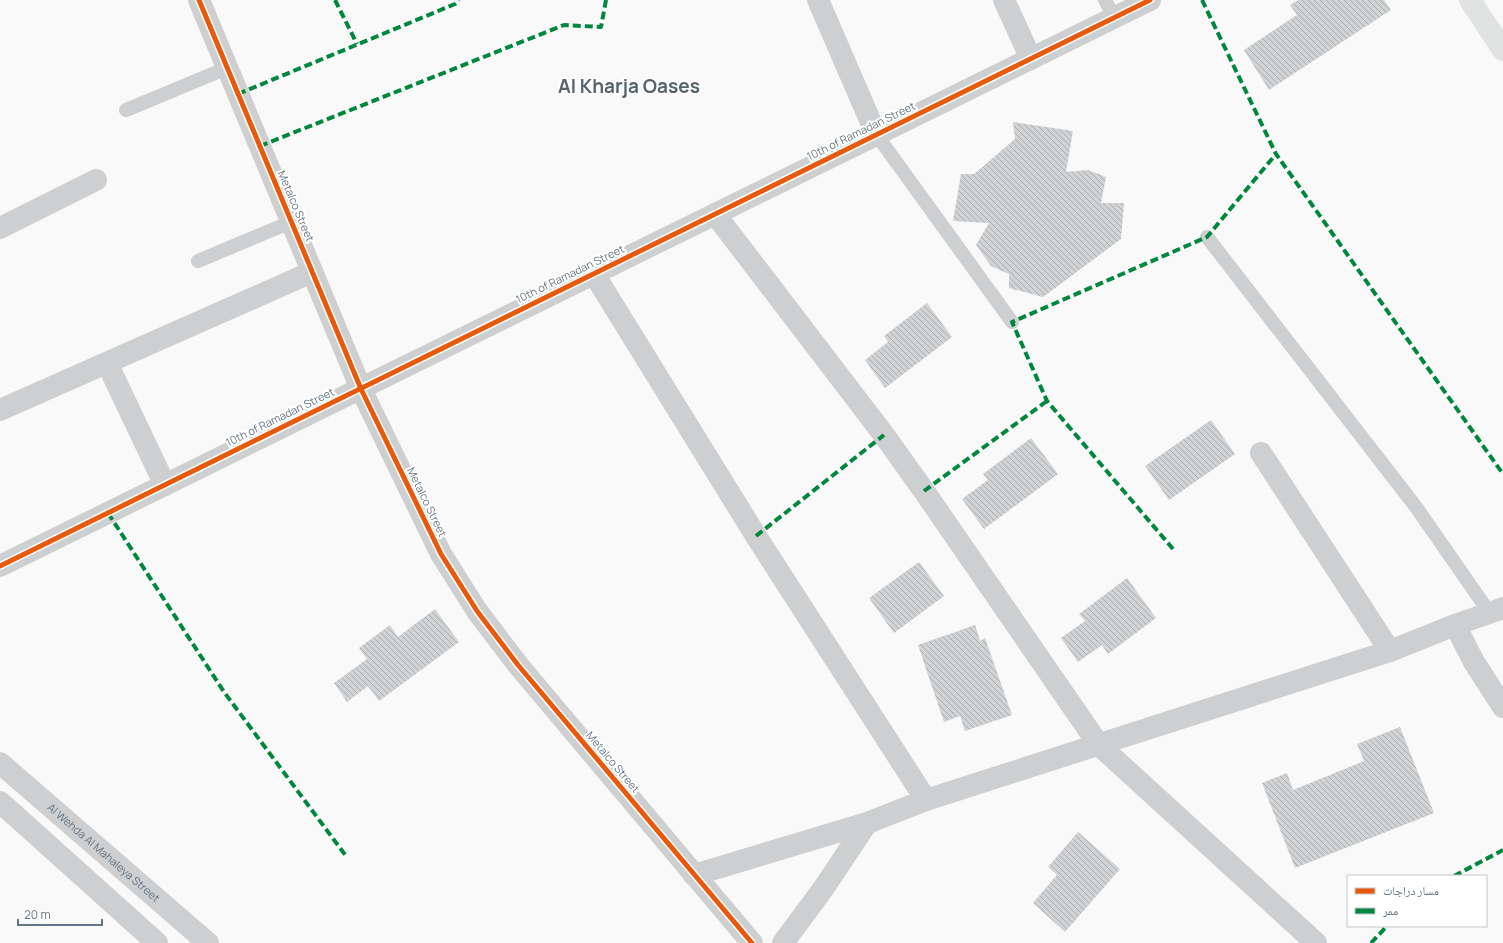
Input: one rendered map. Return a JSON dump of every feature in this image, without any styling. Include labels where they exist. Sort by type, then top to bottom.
[{"type":"highway","points":[[1470,0],[1503,50]]},
{"type":"street","name":"Metalco Street","points":[[198,0],[361,388],[440,554],[477,611],[518,665],[752,943]]},
{"type":"street","points":[[818,0],[876,134]]},
{"type":"street","points":[[1004,0],[1031,59]]},
{"type":"street","name":"10th of Ramadan Street","points":[[0,566],[1031,59],[1110,9],[1150,0]]},
{"type":"street","points":[[0,228],[96,180]]},
{"type":"street","points":[[716,214],[884,435],[1098,745],[1316,943]]},
{"type":"street","points":[[0,410],[312,272]]},
{"type":"street","points":[[594,274],[756,536],[926,800]]},
{"type":"street","points":[[107,363],[165,485]]},
{"type":"street","points":[[1261,452],[1390,651]]},
{"type":"street","points":[[694,875],[867,823],[926,800],[1390,651],[1496,610]]},
{"type":"street","points":[[1455,625],[1474,662],[1503,707]]},
{"type":"street","name":"Al Wehda Al Mahaleya Street","points":[[0,763],[208,943]]},
{"type":"street","points":[[0,802],[157,943]]},
{"type":"street","points":[[783,943],[823,889],[867,823]]},
{"type":"lane","points":[[126,110],[227,68]]},
{"type":"lane","points":[[876,134],[1012,322]]},
{"type":"lane","points":[[198,261],[291,222]]},
{"type":"lane","points":[[1207,236],[1496,610]]},
{"type":"building","points":[[1298,0],[1384,0],[1391,10],[1269,90],[1244,50],[1297,15],[1290,5]]},
{"type":"building","points":[[1013,122],[1073,131],[1066,172],[1088,170],[1106,177],[1101,203],[1124,203],[1121,239],[1043,297],[1009,288],[1009,274],[991,266],[976,245],[989,223],[953,221],[961,174],[974,174],[1015,139]]},
{"type":"building","points":[[927,303],[952,337],[885,388],[865,360],[888,342],[884,336]]},
{"type":"building","points":[[1211,420],[1235,454],[1169,500],[1145,466]]},
{"type":"building","points":[[1031,438],[1058,474],[984,529],[962,499],[988,480],[983,474]]},
{"type":"building","points":[[919,562],[944,596],[894,633],[869,598]]},
{"type":"building","points":[[1127,578],[1156,618],[1108,654],[1102,645],[1078,662],[1061,638],[1085,621],[1079,614]]},
{"type":"building","points":[[435,609],[459,642],[379,701],[368,686],[347,702],[334,683],[367,659],[359,648],[390,625],[398,637]]},
{"type":"building","points":[[975,625],[980,641],[985,638],[1012,715],[965,731],[960,716],[944,722],[918,645]]},
{"type":"building","points":[[1400,727],[1434,813],[1295,868],[1262,783],[1287,773],[1293,790],[1364,761],[1357,744]]},
{"type":"building","points":[[1078,832],[1120,869],[1065,932],[1033,903],[1057,875],[1048,867]]},
{"type":"marked path","points":[[335,0],[357,44]]},
{"type":"marked path","points":[[238,94],[455,4],[459,0]]},
{"type":"marked path","points":[[260,146],[564,25],[601,27],[606,0]]},
{"type":"marked path","points":[[1202,0],[1276,154],[1503,474]]},
{"type":"marked path","points":[[1173,549],[1047,401],[1012,322],[1207,237],[1276,154]]},
{"type":"marked path","points":[[924,491],[1047,401]]},
{"type":"marked path","points":[[756,536],[884,435]]},
{"type":"marked path","points":[[108,513],[224,692],[346,856]]},
{"type":"marked path","points":[[1456,875],[1503,850]]},
{"type":"marked path","points":[[1371,943],[1386,927]]},
{"type":"cycle path","points":[[199,0],[361,389],[441,554],[477,611],[518,665],[752,943]]},
{"type":"cycle path","points":[[0,566],[1150,0]]},
{"type":"district","name":"Al Kharja Oases","points":[[629,86]]}]
